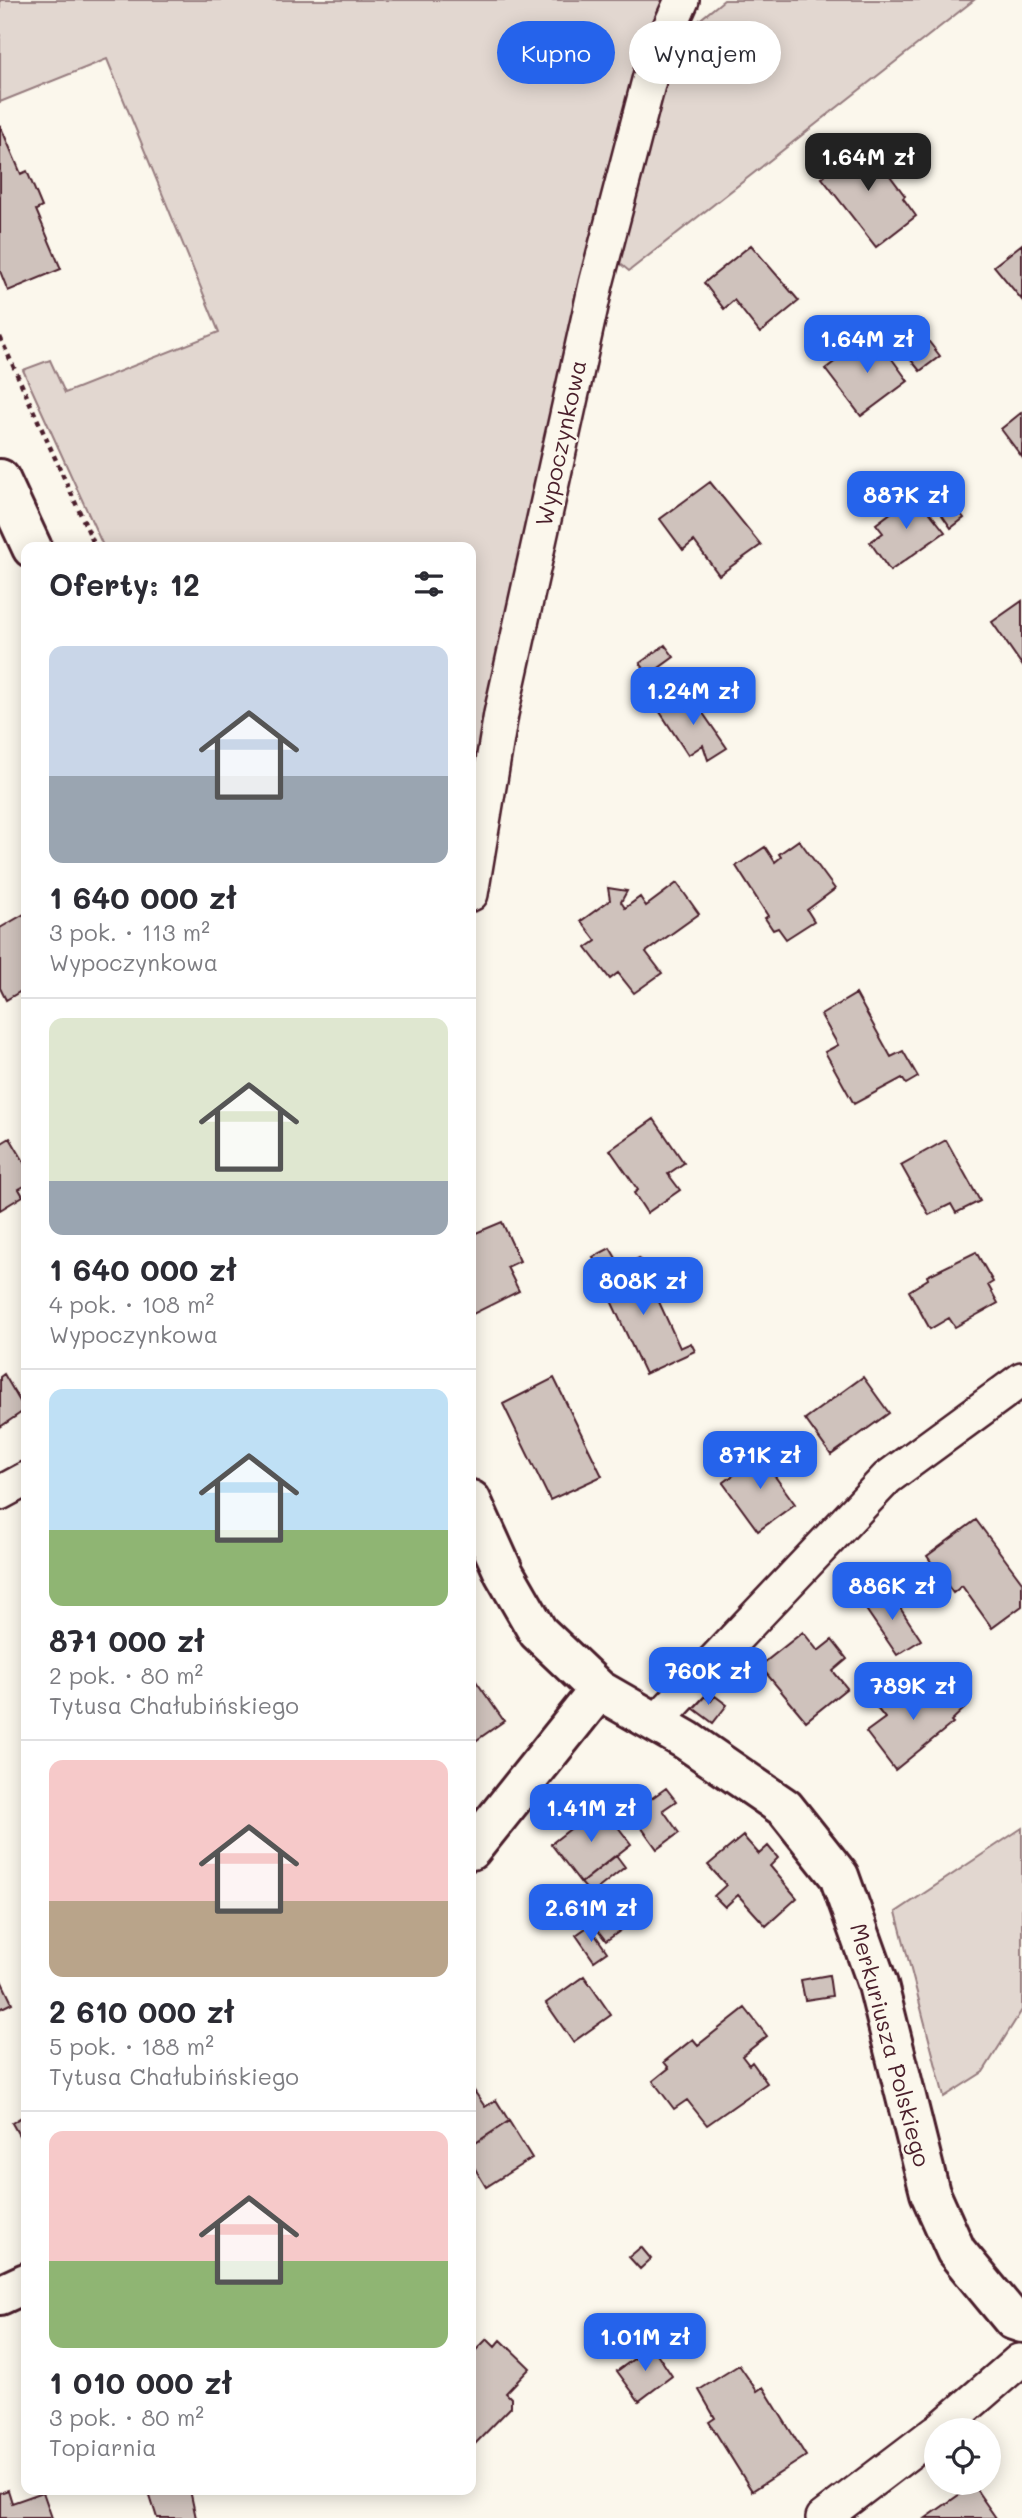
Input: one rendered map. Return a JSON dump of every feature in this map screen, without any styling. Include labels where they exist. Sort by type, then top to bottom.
[{"type":"street","name":"Wypoczynkowa","points":[[476,864],[501,714],[596,284],[653,65],[682,0]]},
{"type":"street","points":[[0,479],[29,542]]},
{"type":"street","points":[[655,1723],[887,1478],[1022,1378]]},
{"type":"street","points":[[0,1493],[21,1482]]},
{"type":"street","name":"Merkuriusza Polskiego","points":[[476,1511],[527,1618],[538,1632],[599,1690],[686,1740],[785,1808],[839,1876],[878,1985],[930,2193],[956,2251],[1018,2322]]},
{"type":"street","points":[[476,1844],[599,1690]]},
{"type":"street","points":[[0,2295],[21,2285]]},
{"type":"street","points":[[956,2418],[1021,2373],[1018,2322]]},
{"type":"street","points":[[823,2518],[924,2441]]},
{"type":"path","points":[[0,337],[93,542]]},
{"type":"shaded area","points":[[0,0],[671,0],[666,21],[629,21],[629,84],[651,84],[476,806],[476,542],[101,542],[23,370],[50,360],[65,393],[219,332],[107,59],[0,102]]},
{"type":"shaded area","points":[[724,0],[974,0],[629,271],[617,261],[659,84],[781,84],[781,21],[698,21]]},
{"type":"shaded area","points":[[1022,1828],[1022,2010],[983,2072],[944,2097],[896,1912]]},
{"type":"building","points":[[0,125],[21,174],[27,171],[42,207],[36,210],[61,269],[8,291],[0,271]]},
{"type":"building","points":[[867,145],[905,196],[903,198],[916,216],[876,247],[822,178],[825,176],[820,168],[845,147],[853,156]]},
{"type":"building","points":[[1022,244],[1022,300],[994,266]]},
{"type":"building","points":[[751,245],[799,301],[760,333],[734,300],[724,309],[704,283]]},
{"type":"building","points":[[873,333],[908,381],[861,416],[825,369]]},
{"type":"building","points":[[923,334],[940,356],[920,371],[902,349]]},
{"type":"building","points":[[1022,412],[1022,457],[1001,429]]},
{"type":"building","points":[[710,482],[761,545],[719,575],[694,541],[683,550],[660,519]]},
{"type":"building","points":[[912,490],[945,532],[890,571],[870,542],[883,533],[876,524],[900,506],[897,501]]},
{"type":"building","points":[[949,499],[964,518],[951,528],[937,508]]},
{"type":"building","points":[[1022,601],[1022,665],[992,622]]},
{"type":"building","points":[[665,645],[674,657],[649,675],[640,663]]},
{"type":"building","points":[[689,693],[727,748],[708,760],[703,745],[688,755],[660,712]]},
{"type":"building","points":[[799,840],[835,889],[807,910],[814,921],[786,939],[778,928],[773,930],[765,918],[768,916],[736,866],[765,847],[775,862],[781,857],[779,854]]},
{"type":"building","points":[[677,883],[699,914],[646,952],[662,973],[634,993],[618,973],[610,979],[586,948],[596,941],[581,921],[610,900],[608,888],[627,891],[621,902],[625,908],[640,897],[646,906]]},
{"type":"building","points":[[21,916],[21,991],[6,1000],[0,988],[0,928]]},
{"type":"building","points":[[856,994],[891,1057],[903,1051],[918,1077],[906,1084],[902,1078],[854,1104],[825,1052],[838,1045],[821,1015]]},
{"type":"building","points":[[654,1119],[684,1163],[668,1174],[680,1190],[647,1213],[634,1193],[638,1190],[610,1150]]},
{"type":"building","points":[[10,1138],[21,1157],[21,1197],[0,1210],[0,1144]]},
{"type":"building","points":[[946,1140],[980,1201],[956,1213],[951,1204],[929,1215],[901,1165]]},
{"type":"building","points":[[502,1222],[520,1261],[507,1267],[519,1291],[476,1312],[476,1233]]},
{"type":"building","points":[[610,1248],[619,1263],[601,1272],[593,1257]]},
{"type":"building","points":[[976,1252],[993,1282],[988,1285],[998,1303],[955,1327],[949,1318],[930,1329],[909,1291],[928,1279],[927,1276]]},
{"type":"building","points":[[639,1258],[680,1348],[691,1343],[695,1351],[645,1374],[600,1277]]},
{"type":"building","points":[[4,1374],[21,1403],[21,1413],[0,1427],[0,1377]]},
{"type":"building","points":[[863,1377],[889,1413],[831,1455],[805,1419]]},
{"type":"building","points":[[554,1378],[602,1476],[550,1500],[503,1404]]},
{"type":"building","points":[[766,1451],[781,1470],[774,1475],[795,1504],[758,1531],[723,1483]]},
{"type":"building","points":[[976,1520],[1022,1582],[1022,1606],[992,1628],[962,1586],[953,1593],[927,1556]]},
{"type":"building","points":[[887,1588],[921,1640],[897,1655],[863,1605]]},
{"type":"building","points":[[803,1632],[818,1651],[832,1640],[847,1659],[833,1671],[847,1688],[806,1721],[760,1666]]},
{"type":"building","points":[[476,1681],[504,1721],[476,1741]]},
{"type":"building","points":[[948,1684],[966,1707],[951,1721],[953,1723],[895,1770],[866,1732],[885,1718],[876,1707],[897,1689],[906,1700],[924,1686],[932,1697]]},
{"type":"building","points":[[699,1692],[711,1701],[715,1696],[727,1705],[713,1723],[689,1705]]},
{"type":"building","points":[[666,1788],[676,1801],[663,1810],[679,1833],[657,1849],[631,1813]]},
{"type":"building","points":[[601,1805],[631,1844],[581,1883],[551,1844]]},
{"type":"building","points":[[743,1836],[759,1854],[768,1846],[778,1858],[770,1866],[797,1898],[766,1926],[738,1895],[725,1907],[714,1896],[726,1885],[708,1865]]},
{"type":"building","points":[[616,1855],[625,1867],[591,1894],[581,1883]]},
{"type":"building","points":[[624,1900],[638,1918],[606,1941],[592,1923]]},
{"type":"building","points":[[589,1926],[607,1952],[594,1961],[576,1935]]},
{"type":"building","points":[[829,1975],[832,1996],[805,2000],[801,1980]]},
{"type":"building","points":[[584,1976],[611,2015],[573,2042],[546,2003]]},
{"type":"building","points":[[0,1978],[12,2003],[0,2009]]},
{"type":"building","points":[[745,2008],[767,2036],[742,2056],[749,2065],[752,2062],[767,2083],[707,2125],[687,2100],[674,2109],[653,2081],[669,2068],[664,2062],[693,2039],[698,2045]]},
{"type":"building","points":[[476,2094],[485,2107],[496,2100],[509,2121],[476,2143]]},
{"type":"building","points":[[21,2117],[21,2139],[12,2123]]},
{"type":"building","points":[[509,2121],[532,2158],[486,2187],[476,2170],[476,2143]]},
{"type":"building","points":[[641,2247],[651,2259],[640,2269],[629,2257]]},
{"type":"building","points":[[487,2339],[495,2347],[501,2340],[530,2368],[506,2393],[511,2398],[511,2407],[476,2443],[476,2350]]},
{"type":"building","points":[[652,2346],[672,2376],[639,2401],[617,2371]]},
{"type":"building","points":[[739,2365],[757,2391],[763,2387],[806,2456],[752,2491],[709,2422],[715,2418],[699,2390]]},
{"type":"building","points":[[8,2490],[12,2503],[35,2495],[44,2495],[52,2518],[0,2518],[0,2493]]},
{"type":"building","points":[[150,2495],[191,2495],[196,2518],[157,2518]]},
{"type":"building","points":[[959,2495],[980,2495],[996,2518],[926,2518]]}]
